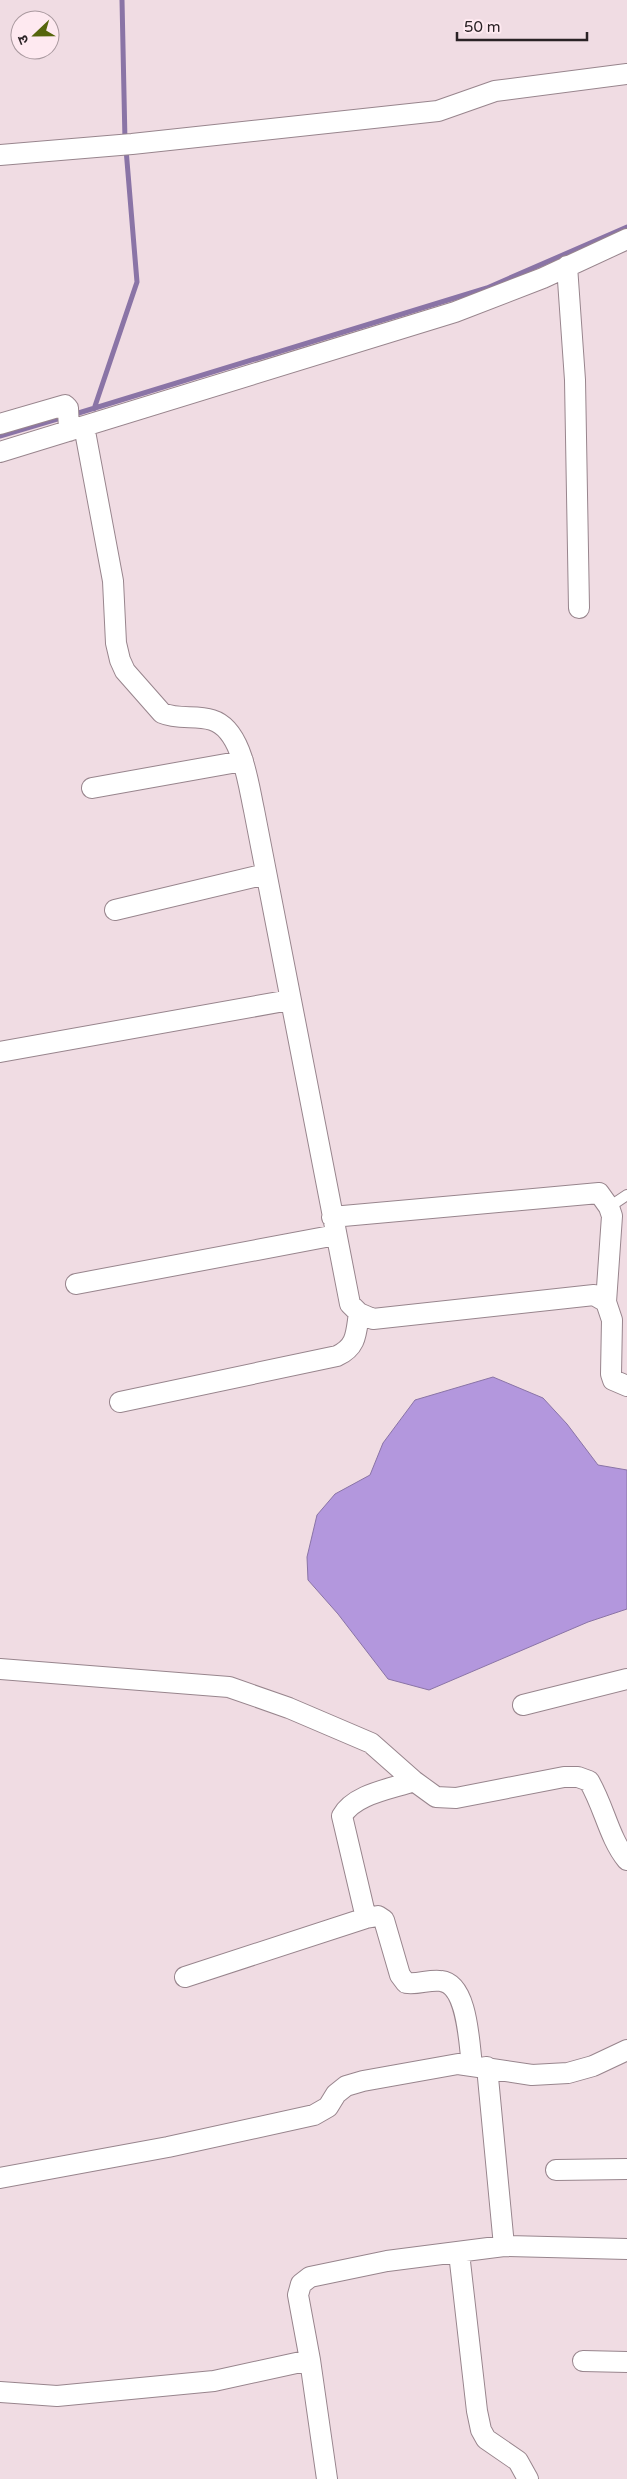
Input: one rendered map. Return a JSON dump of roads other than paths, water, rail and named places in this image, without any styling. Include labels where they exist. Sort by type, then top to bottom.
[{"type":"street","points":[[0,155],[438,111],[495,91],[627,74]]},
{"type":"street","points":[[0,452],[72,421],[455,312],[627,239]]},
{"type":"street","points":[[567,266],[575,380],[579,608]]},
{"type":"street","points":[[0,424],[61,405],[72,421],[113,581],[116,643],[125,671],[162,713],[169,716],[210,719],[224,725],[234,737],[242,762],[266,874],[350,1304],[359,1313],[373,1319],[594,1295],[606,1302]]},
{"type":"street","points":[[92,788],[242,762]]},
{"type":"street","points":[[115,910],[266,874]]},
{"type":"street","points":[[0,1052],[290,1000]]},
{"type":"street","points":[[76,1284],[334,1226],[599,1193],[609,1207],[612,1216],[606,1302],[612,1320],[611,1374],[613,1380],[627,1386]]},
{"type":"street","points":[[120,1402],[337,1356],[347,1351],[355,1338],[359,1313]]},
{"type":"street","points":[[0,1669],[229,1687],[290,1708],[371,1743],[414,1781],[436,1797],[456,1798],[564,1777],[578,1777],[590,1781],[620,1851],[627,1860]]},
{"type":"street","points":[[523,1705],[627,1679]]},
{"type":"street","points":[[366,1918],[342,1816],[347,1807],[359,1800],[414,1781]]},
{"type":"street","points":[[185,1977],[366,1918],[378,1916],[384,1920],[400,1975],[406,1982],[441,1981],[456,1991],[464,2009],[480,2066],[504,2246]]},
{"type":"street","points":[[0,2178],[168,2147],[314,2115],[328,2107],[336,2094],[346,2086],[363,2081],[458,2064],[532,2074],[568,2073],[593,2066],[627,2050]]},
{"type":"street","points":[[556,2170],[627,2169]]},
{"type":"street","points":[[327,2479],[310,2360],[298,2294],[301,2284],[310,2277],[386,2261],[504,2246],[627,2249]]},
{"type":"street","points":[[459,2253],[477,2411],[481,2430],[486,2439],[518,2461],[528,2479]]},
{"type":"street","points":[[0,2392],[57,2396],[214,2381],[310,2360]]},
{"type":"street","points":[[583,2362],[627,2362]]},
{"type":"lane","points":[[609,1207],[627,1195]]},
{"type":"waterway","points":[[122,0],[125,141]]},
{"type":"waterway","points":[[94,409],[137,282],[126,149]]},
{"type":"waterway","points":[[72,415],[487,288],[627,227]]},
{"type":"waterway","points":[[0,436],[64,417]]}]
